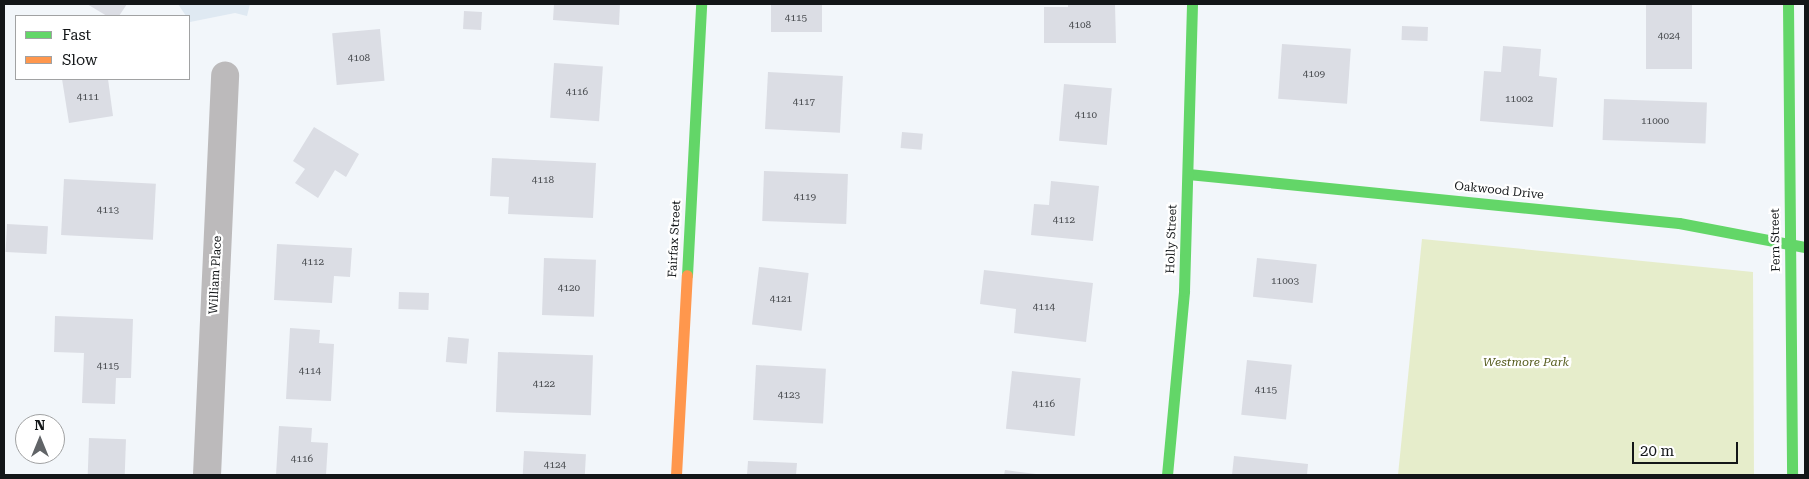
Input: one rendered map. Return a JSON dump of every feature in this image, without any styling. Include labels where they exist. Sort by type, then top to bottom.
[{"type":"street","name":"Fairfax Street","points":[[676,475],[701,4]]},
{"type":"street","name":"Holly Street","points":[[1167,475],[1184,291],[1192,4]]},
{"type":"street","name":"Fern Street","points":[[1788,4],[1792,475]]},
{"type":"street","name":"William Place","points":[[207,475],[225,75]]},
{"type":"street","name":"Oakwood Drive","points":[[1188,174],[1679,223],[1805,247]]},
{"type":"shaded area","points":[[178,4],[250,4],[247,16],[235,13],[190,22],[190,15],[185,15]]},
{"type":"green space","name":"Westmore Park","points":[[1422,239],[1753,272],[1754,475],[1398,475]]},
{"type":"building","points":[[87,4],[127,4],[120,15],[105,15]]},
{"type":"building","points":[[554,4],[620,4],[619,25],[553,20]]},
{"type":"building","points":[[771,4],[822,4],[822,32],[771,32]]},
{"type":"building","points":[[1068,4],[1115,4],[1116,43],[1044,43],[1044,7],[1068,7]]},
{"type":"building","points":[[1646,4],[1692,4],[1692,69],[1646,69]]},
{"type":"building","points":[[464,11],[482,12],[481,30],[463,29]]},
{"type":"building","points":[[1402,26],[1428,27],[1427,41],[1402,40]]},
{"type":"building","points":[[380,29],[385,81],[337,85],[332,33]]},
{"type":"building","points":[[1282,44],[1351,49],[1347,104],[1278,99]]},
{"type":"building","points":[[1503,46],[1541,49],[1539,76],[1557,78],[1553,127],[1480,121],[1484,71],[1501,72]]},
{"type":"building","points":[[554,63],[603,66],[599,121],[550,118]]},
{"type":"building","points":[[768,72],[843,76],[840,133],[765,129]]},
{"type":"building","points":[[62,80],[108,80],[113,116],[69,123]]},
{"type":"building","points":[[1064,84],[1112,88],[1107,145],[1059,141]]},
{"type":"building","points":[[1604,99],[1707,103],[1706,144],[1603,140]]},
{"type":"building","points":[[314,127],[359,154],[346,177],[335,170],[318,198],[295,183],[305,169],[293,161]]},
{"type":"building","points":[[902,132],[923,134],[922,150],[901,148]]},
{"type":"building","points":[[492,158],[596,163],[593,218],[508,214],[509,197],[490,196]]},
{"type":"building","points":[[764,171],[848,174],[846,224],[762,221]]},
{"type":"building","points":[[64,179],[156,184],[153,240],[61,235]]},
{"type":"building","points":[[1051,181],[1099,186],[1093,241],[1031,235],[1034,204],[1049,205]]},
{"type":"building","points":[[7,224],[48,226],[46,254],[6,252]]},
{"type":"building","points":[[277,244],[352,248],[350,277],[334,276],[332,303],[274,300]]},
{"type":"building","points":[[544,258],[596,260],[594,317],[542,315]]},
{"type":"building","points":[[1257,258],[1317,264],[1313,303],[1253,297]]},
{"type":"building","points":[[759,267],[809,273],[802,331],[752,325]]},
{"type":"building","points":[[984,270],[1093,283],[1086,342],[1014,333],[1016,309],[980,304]]},
{"type":"building","points":[[399,292],[429,293],[428,310],[398,309]]},
{"type":"building","points":[[55,316],[133,319],[131,378],[116,378],[115,404],[82,403],[84,353],[54,352]]},
{"type":"building","points":[[290,328],[320,330],[319,343],[334,344],[331,401],[286,399]]},
{"type":"building","points":[[448,337],[469,339],[467,364],[446,362]]},
{"type":"building","points":[[498,352],[593,355],[591,415],[496,412]]},
{"type":"building","points":[[1247,360],[1292,365],[1286,419],[1241,415]]},
{"type":"building","points":[[756,365],[826,369],[823,424],[753,420]]},
{"type":"building","points":[[1012,371],[1081,378],[1075,436],[1006,429]]},
{"type":"building","points":[[279,426],[312,428],[311,442],[328,443],[326,475],[276,475]]},
{"type":"building","points":[[89,438],[126,439],[125,475],[88,475]]},
{"type":"building","points":[[524,451],[586,454],[585,475],[523,475]]},
{"type":"building","points":[[1234,456],[1308,464],[1307,475],[1232,475]]},
{"type":"building","points":[[748,461],[797,463],[796,475],[747,475]]},
{"type":"building","points":[[1005,470],[1036,474],[1036,475],[1004,475]]},
{"type":"traffic: fast","points":[[687,275],[701,4]]},
{"type":"traffic: fast","points":[[1167,475],[1184,291],[1192,4]]},
{"type":"traffic: fast","points":[[1788,4],[1792,475]]},
{"type":"traffic: fast","points":[[1188,174],[1679,223],[1805,247]]},
{"type":"traffic: slow","points":[[676,475],[687,275]]}]
